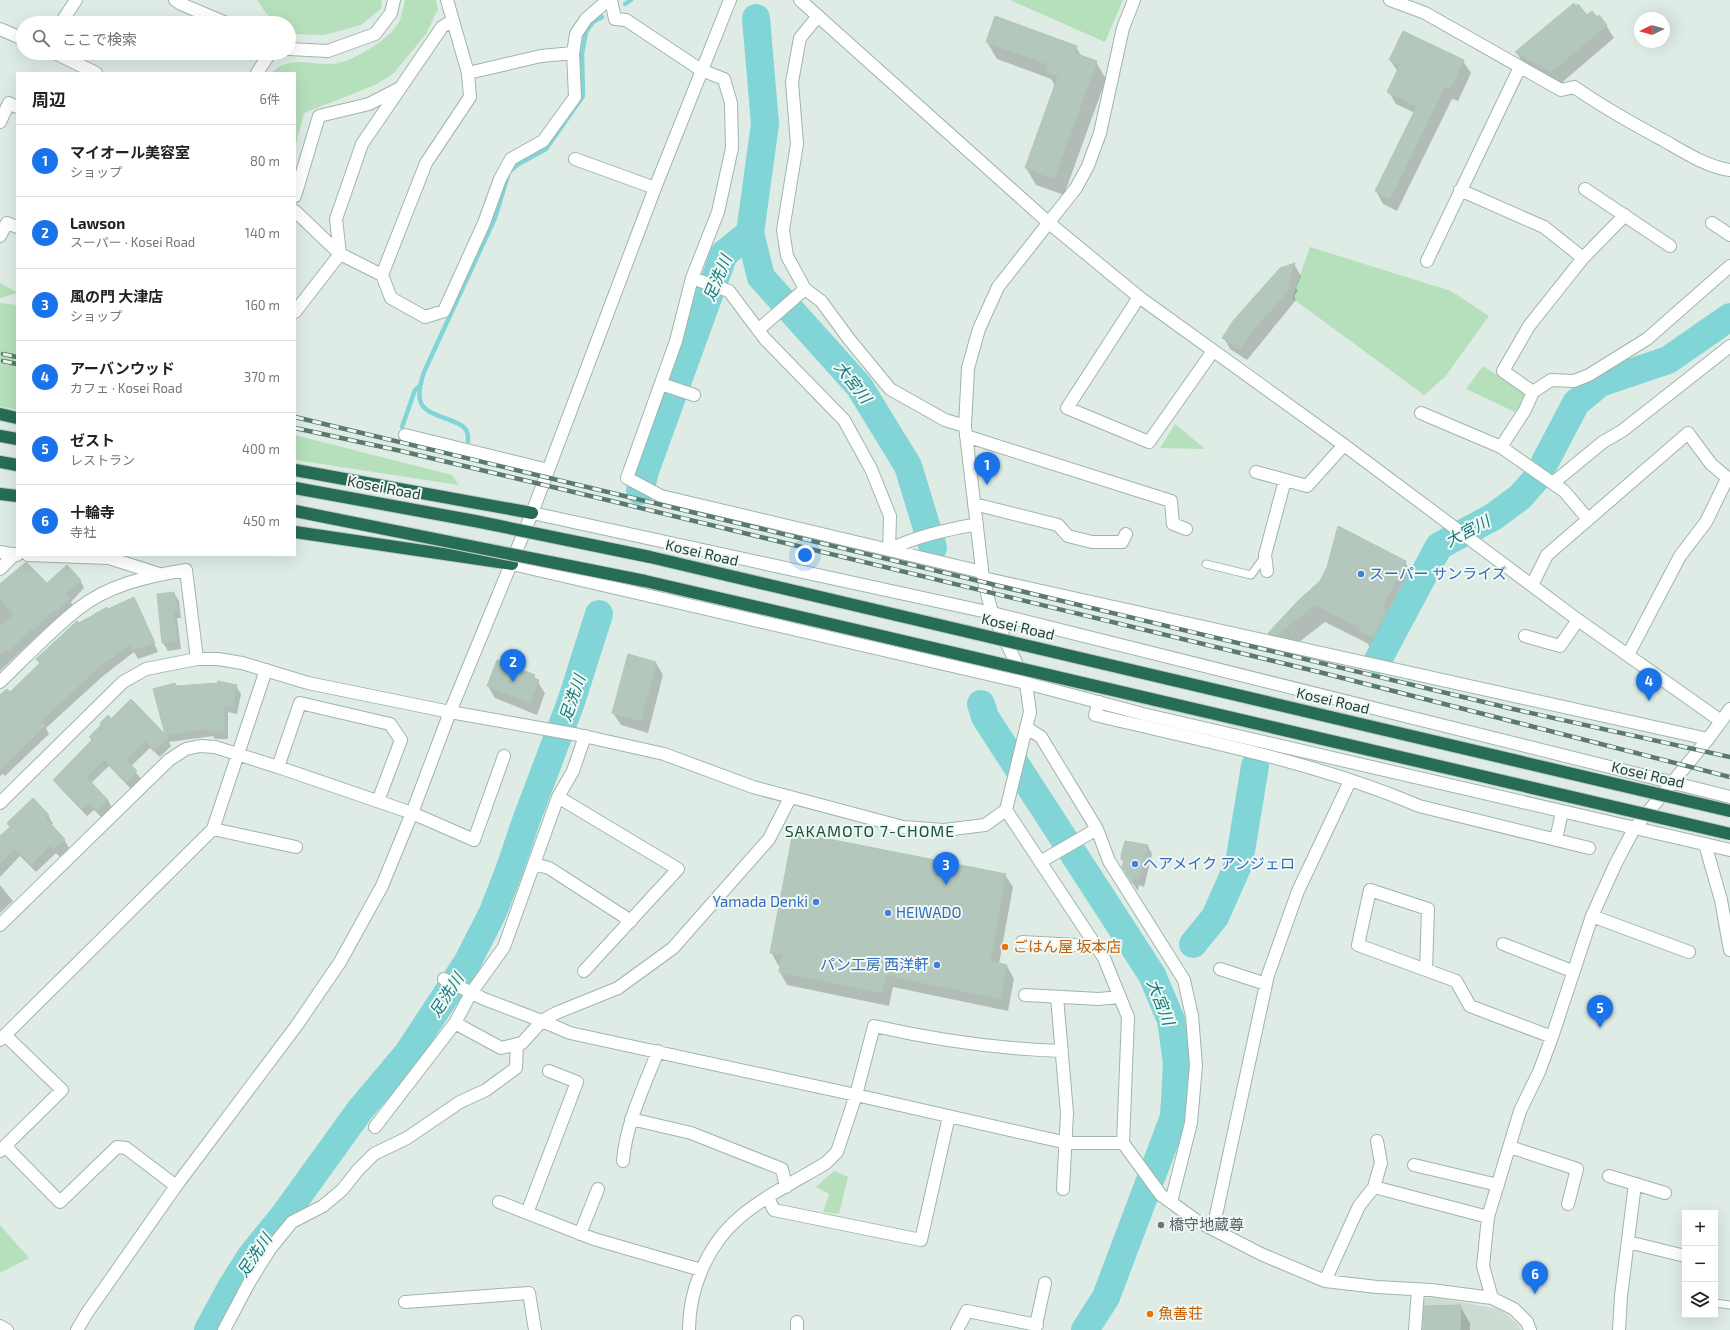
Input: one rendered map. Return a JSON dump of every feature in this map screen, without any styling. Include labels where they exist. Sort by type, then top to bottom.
[{"type":"highway","points":[[0,414],[16,418]]},
{"type":"highway","points":[[0,436],[15,439]]},
{"type":"highway","points":[[296,470],[532,512]]},
{"type":"highway","name":"Kosei Road","points":[[296,488],[476,521],[650,557],[1730,811]]},
{"type":"highway","points":[[0,494],[16,496]]},
{"type":"highway","points":[[296,511],[652,583],[1730,834]]},
{"type":"highway","points":[[296,532],[512,564]]},
{"type":"street","points":[[66,16],[76,0]]},
{"type":"street","points":[[174,0],[209,16]]},
{"type":"street","points":[[296,49],[328,51],[375,34],[391,13],[394,0]]},
{"type":"street","points":[[382,275],[426,163],[470,97],[468,73],[447,0]]},
{"type":"street","points":[[296,213],[340,254],[382,275],[391,298],[425,317],[444,311],[484,223],[500,179],[511,159],[544,141],[575,97],[573,53],[576,34],[586,19],[608,0]]},
{"type":"street","points":[[611,0],[615,19],[626,20],[701,70],[724,80],[731,103],[732,148],[718,212],[693,279],[676,340],[627,478],[661,496],[889,550],[983,575],[1708,739]]},
{"type":"street","points":[[77,1330],[87,1313],[176,1186],[297,1025],[340,962],[382,886],[412,813],[450,712],[512,564],[655,188],[730,0]]},
{"type":"street","points":[[800,0],[1049,223],[1139,297],[1344,445],[1578,620],[1721,721]]},
{"type":"street","points":[[0,803],[124,682],[146,669],[197,660],[218,659],[242,662],[308,683],[450,712],[582,735],[664,754],[753,787],[903,827],[944,830],[985,824],[1008,805],[1030,712],[1026,683],[992,613],[983,575],[965,430],[968,368],[979,329],[998,287],[1076,188],[1088,166],[1100,133],[1123,28],[1134,0]]},
{"type":"street","points":[[1390,0],[1425,13],[1561,90],[1574,87],[1602,106],[1688,154],[1730,170]]},
{"type":"street","points":[[818,16],[800,38],[792,82],[797,144],[783,230],[787,256],[804,290],[821,301],[890,390],[965,430],[1171,501],[1173,524],[1186,529]]},
{"type":"street","points":[[296,311],[340,254],[336,219],[349,186],[362,144],[442,27],[453,20]]},
{"type":"street","points":[[0,29],[16,36]]},
{"type":"street","points":[[468,73],[541,56],[573,53]]},
{"type":"street","points":[[69,60],[94,72]]},
{"type":"street","points":[[258,72],[265,60]]},
{"type":"street","points":[[1427,261],[1520,67]]},
{"type":"street","points":[[296,193],[319,116],[369,104],[401,87]]},
{"type":"street","points":[[0,122],[9,103],[16,106]]},
{"type":"street","points":[[575,159],[655,188]]},
{"type":"street","points":[[1585,189],[1670,246]]},
{"type":"street","points":[[1460,190],[1544,227],[1583,258]]},
{"type":"street","points":[[1533,392],[1503,371],[1529,326],[1583,258],[1625,215]]},
{"type":"street","points":[[0,236],[8,223]]},
{"type":"street","points":[[1712,223],[1730,235]]},
{"type":"street","points":[[1501,447],[1525,410],[1533,392],[1551,380],[1574,381],[1589,375],[1647,339],[1730,266]]},
{"type":"street","points":[[693,279],[729,291],[758,330],[844,420],[871,469],[890,516],[889,550]]},
{"type":"street","points":[[758,330],[804,290]]},
{"type":"street","points":[[1139,297],[1067,408],[1149,442],[1213,351]]},
{"type":"street","points":[[1553,483],[1600,437],[1622,431],[1730,346]]},
{"type":"street","points":[[661,384],[694,395]]},
{"type":"street","points":[[1421,413],[1501,447],[1564,491],[1588,519]]},
{"type":"street","points":[[1532,585],[1547,555],[1688,433],[1711,464],[1728,480],[1706,522],[1680,556],[1628,655]]},
{"type":"street","points":[[405,435],[548,470]]},
{"type":"street","points":[[1256,472],[1307,486],[1344,445]]},
{"type":"street","points":[[1267,571],[1265,556],[1286,480]]},
{"type":"street","points":[[974,504],[1058,524],[1068,536],[1092,542],[1122,542],[1126,534]]},
{"type":"street","points":[[532,512],[992,613],[1730,797]]},
{"type":"street","points":[[889,550],[902,543],[948,530],[977,524]]},
{"type":"street","points":[[0,552],[16,554]]},
{"type":"street","points":[[0,569],[16,554]]},
{"type":"street","points":[[55,556],[109,558],[160,574]]},
{"type":"street","points":[[512,564],[1026,683],[1147,715],[1730,850]]},
{"type":"street","points":[[0,682],[78,608],[114,588],[134,580],[186,570],[197,660]]},
{"type":"street","points":[[1525,636],[1560,646],[1578,620]]},
{"type":"street","points":[[176,1186],[126,1148],[117,1147],[60,1202],[3,1149],[62,1090],[3,1037],[213,829],[266,670]]},
{"type":"street","points":[[1099,702],[1095,715],[1302,764],[1350,782],[1393,795],[1419,806],[1589,848]]},
{"type":"street","points":[[278,767],[300,703],[390,724],[400,740],[378,801]]},
{"type":"street","points":[[1492,1298],[1483,1266],[1488,1217],[1520,1111],[1552,1037],[1572,972],[1592,916],[1616,863],[1634,829],[1708,739],[1730,709]]},
{"type":"street","points":[[1027,728],[1041,737],[1096,830],[1109,861],[1184,980],[1192,1016],[1196,1065],[1191,1123],[1166,1198]]},
{"type":"street","points":[[375,1127],[455,1023],[468,991],[504,947],[558,797],[573,771],[582,735]]},
{"type":"street","points":[[1241,750],[1246,737]]},
{"type":"street","points":[[0,925],[169,760],[186,748],[200,746],[238,754],[412,813],[474,840],[504,756]]},
{"type":"street","points":[[1302,764],[1306,752]]},
{"type":"street","points":[[1214,1229],[1266,984],[1298,891],[1350,782]]},
{"type":"street","points":[[558,797],[678,869],[584,971]]},
{"type":"street","points":[[455,1023],[501,1048],[522,1043],[542,1021],[556,1013],[618,988],[673,948],[769,839],[790,798]]},
{"type":"street","points":[[1008,805],[1040,862],[1104,958],[1120,997],[1128,1017],[1123,1143],[1166,1198],[1197,1222],[1214,1229],[1262,1254],[1325,1281],[1431,1290],[1492,1298],[1514,1309],[1527,1322],[1530,1330]]},
{"type":"street","points":[[1556,839],[1562,812]]},
{"type":"street","points":[[213,829],[296,847]]},
{"type":"street","points":[[1040,862],[1096,830]]},
{"type":"street","points":[[1705,844],[1722,900],[1730,950]]},
{"type":"street","points":[[534,864],[549,868],[631,920]]},
{"type":"street","points":[[1426,970],[1428,909],[1370,890],[1358,945],[1426,970],[1456,980],[1470,1006],[1552,1037]]},
{"type":"street","points":[[1592,916],[1689,952]]},
{"type":"street","points":[[1022,942],[1095,946]]},
{"type":"street","points":[[1503,944],[1572,972]]},
{"type":"street","points":[[1220,970],[1266,984]]},
{"type":"street","points":[[444,979],[468,991],[570,1033],[658,1051],[1066,1143],[1123,1143]]},
{"type":"street","points":[[1026,995],[1099,999],[1120,997]]},
{"type":"street","points":[[1057,997],[1067,1113],[1063,1189]]},
{"type":"street","points":[[689,1330],[689,1311],[701,1270],[719,1238],[740,1217],[768,1198],[826,1163],[837,1152],[856,1095],[874,1026],[936,1040],[1031,1050],[1062,1051]]},
{"type":"street","points":[[224,1330],[250,1281],[270,1249],[292,1222],[323,1206],[342,1190],[358,1170],[374,1154],[407,1138],[460,1102],[486,1090],[516,1068],[517,1044]]},
{"type":"street","points":[[623,1162],[624,1143],[631,1119],[658,1051]]},
{"type":"street","points":[[527,1213],[577,1082],[549,1071]]},
{"type":"street","points":[[768,1198],[774,1210],[921,1240],[948,1116]]},
{"type":"street","points":[[631,1119],[691,1133],[782,1169],[786,1187]]},
{"type":"street","points":[[1325,1281],[1359,1206],[1374,1187],[1381,1163],[1377,1141]]},
{"type":"street","points":[[1510,1147],[1577,1168],[1568,1204]]},
{"type":"street","points":[[1414,1165],[1498,1185]]},
{"type":"street","points":[[1609,1176],[1665,1193]]},
{"type":"street","points":[[1619,1330],[1635,1184]]},
{"type":"street","points":[[1374,1187],[1488,1217]]},
{"type":"street","points":[[580,1234],[598,1189]]},
{"type":"street","points":[[498,1202],[580,1234],[701,1270]]},
{"type":"street","points":[[1628,1242],[1682,1255]]},
{"type":"street","points":[[957,1330],[967,1311],[1036,1328],[1045,1284]]},
{"type":"street","points":[[1416,1330],[1418,1290]]},
{"type":"street","points":[[406,1302],[529,1293],[535,1330]]},
{"type":"street","points":[[0,1326],[7,1330]]},
{"type":"lane","points":[[1206,564],[1251,575],[1265,556]]},
{"type":"lane","points":[[1718,1303],[1730,1305]]},
{"type":"shaded area","points":[[1433,1297],[1499,1309],[1518,1324],[1521,1330],[1422,1330],[1422,1299]]},
{"type":"green space","points":[[257,0],[382,0],[381,9],[361,25],[324,35],[296,34],[296,16],[269,16]]},
{"type":"green space","points":[[405,0],[436,0],[438,9],[426,34],[393,74],[375,85],[304,113],[296,144],[296,72],[272,72],[279,67],[294,62],[333,64],[350,59],[369,49],[386,37],[398,24]]},
{"type":"green space","points":[[1010,0],[1123,0],[1105,42]]},
{"type":"green space","points":[[1310,247],[1451,291],[1489,316],[1445,377],[1424,395],[1292,298]]},
{"type":"green space","points":[[0,283],[16,291],[16,293],[0,298]]},
{"type":"green space","points":[[0,303],[16,305],[16,410],[0,406]]},
{"type":"green space","points":[[1483,366],[1523,391],[1526,401],[1515,412],[1466,389]]},
{"type":"green space","points":[[1175,424],[1205,449],[1160,448]]},
{"type":"green space","points":[[296,435],[452,475],[459,485],[296,460]]},
{"type":"green space","points":[[834,1171],[848,1177],[839,1214],[823,1212],[829,1194],[816,1187]]},
{"type":"green space","points":[[0,1225],[29,1258],[0,1273]]},
{"type":"building","points":[[1574,3],[1576,6],[1578,4],[1587,15],[1592,11],[1597,17],[1599,15],[1607,25],[1551,72],[1515,52]]},
{"type":"building","points":[[995,16],[1077,46],[1074,53],[1097,61],[1054,179],[1025,168],[1058,76],[1046,72],[1049,65],[986,42]]},
{"type":"building","points":[[1403,31],[1464,60],[1450,89],[1445,86],[1390,199],[1375,191],[1417,106],[1387,92],[1400,65],[1389,60]]},
{"type":"building","points":[[1295,263],[1290,276],[1292,279],[1288,284],[1290,288],[1250,334],[1240,349],[1222,338],[1233,321],[1280,268]]},
{"type":"building","name":"スーパー サンライズ","points":[[1338,526],[1406,561],[1382,607],[1387,610],[1373,637],[1359,630],[1360,628],[1315,605],[1276,635],[1269,634],[1268,633],[1299,600],[1320,581],[1327,567]]},
{"type":"building","points":[[26,562],[47,583],[67,565],[81,580],[66,594],[70,598],[56,612],[54,610],[32,631],[31,629],[8,652],[6,650],[0,655],[0,627],[14,614],[0,599],[0,584]]},
{"type":"building","points":[[174,592],[177,610],[173,610],[177,641],[162,643],[157,594]]},
{"type":"building","points":[[134,597],[155,643],[132,651],[130,644],[98,668],[41,721],[45,726],[0,769],[0,695],[7,689],[10,692],[40,663],[36,659],[77,621],[79,623],[107,607],[108,609]]},
{"type":"building","points":[[628,654],[656,662],[641,721],[612,713]]},
{"type":"building","points":[[497,660],[535,675],[533,678],[539,680],[530,703],[487,686]]},
{"type":"building","points":[[218,681],[237,685],[233,707],[224,705],[224,731],[209,731],[209,729],[165,735],[168,737],[155,750],[145,741],[126,760],[137,771],[126,782],[104,759],[86,777],[108,800],[97,811],[89,803],[82,809],[53,780],[92,740],[89,737],[101,725],[100,723],[108,715],[111,719],[131,699],[165,734],[153,689],[175,683],[176,686],[218,683]]},
{"type":"building","points":[[33,798],[49,815],[45,818],[65,839],[54,849],[50,845],[31,865],[15,848],[0,863],[0,836],[10,827],[7,823]]},
{"type":"building","name":"HEIWADO","points":[[793,832],[1006,874],[990,961],[1007,965],[1001,999],[886,975],[882,993],[779,972],[782,955],[770,953]]},
{"type":"building","points":[[1125,841],[1148,845],[1139,879],[1135,878],[1133,884],[1122,867],[1124,860],[1121,859],[1121,855]]},
{"type":"building","points":[[1461,1305],[1460,1330],[1423,1330],[1424,1306]]},
{"type":"waterway","points":[[625,4],[631,0]]},
{"type":"waterway","points":[[468,441],[467,433],[464,427],[424,408],[421,403],[419,392],[424,372],[495,218],[509,172],[517,165],[546,149],[583,96],[582,54],[586,32],[593,22],[602,17]]},
{"type":"waterway","name":"足洗川","points":[[640,491],[645,471],[724,254],[750,233],[765,124],[756,18]]},
{"type":"waterway","name":"大宮川","points":[[750,233],[761,277],[859,386],[908,466],[933,548]]},
{"type":"waterway","name":"大宮川","points":[[1545,462],[1576,403],[1600,383],[1668,360],[1730,317]]},
{"type":"waterway","points":[[402,427],[415,390],[420,386]]},
{"type":"waterway","name":"大宮川","points":[[1378,660],[1439,546],[1493,517],[1520,497],[1537,478]]},
{"type":"waterway","name":"足洗川","points":[[208,1330],[232,1286],[251,1256],[285,1214],[360,1110],[408,1053],[467,963],[493,912],[510,868],[527,818],[571,702],[599,614]]},
{"type":"waterway","name":"大宮川","points":[[981,704],[985,717],[1152,975],[1171,1020],[1177,1063],[1174,1117],[1106,1297],[1085,1330]]},
{"type":"waterway","name":"大宮川","points":[[1193,944],[1215,917],[1239,863],[1255,766]]},
{"type":"railway","points":[[3,354],[16,357]]},
{"type":"railway","points":[[3,361],[16,364]]},
{"type":"railway","points":[[296,417],[1513,709],[1730,757]]},
{"type":"railway","points":[[296,428],[401,451],[624,504],[1319,672],[1730,777]]},
{"type":"place","name":"マイオール美容室","points":[[987,485]]},
{"type":"place","name":"スーパー サンライズ","points":[[1361,574]]},
{"type":"place","name":"Lawson","points":[[513,682]]},
{"type":"place","name":"アーバンウッド","points":[[1649,701]]},
{"type":"place","name":"ヘアメイク アンジェロ","points":[[1135,864]]},
{"type":"place","name":"風の門 大津店","points":[[946,885]]},
{"type":"place","name":"Yamada Denki","points":[[816,902]]},
{"type":"place","name":"HEIWADO","points":[[888,913]]},
{"type":"place","name":"ごはん屋 坂本店","points":[[1005,947]]},
{"type":"place","name":"パン工房 西洋軒","points":[[937,965]]},
{"type":"place","name":"ゼスト","points":[[1600,1028]]},
{"type":"place","name":"橋守地蔵尊","points":[[1161,1225]]},
{"type":"place","name":"十輪寺","points":[[1535,1294]]},
{"type":"place","name":"魚善荘","points":[[1150,1314]]},
{"type":"district","name":"SAKAMOTO 7-CHOME","points":[[870,831]]}]
